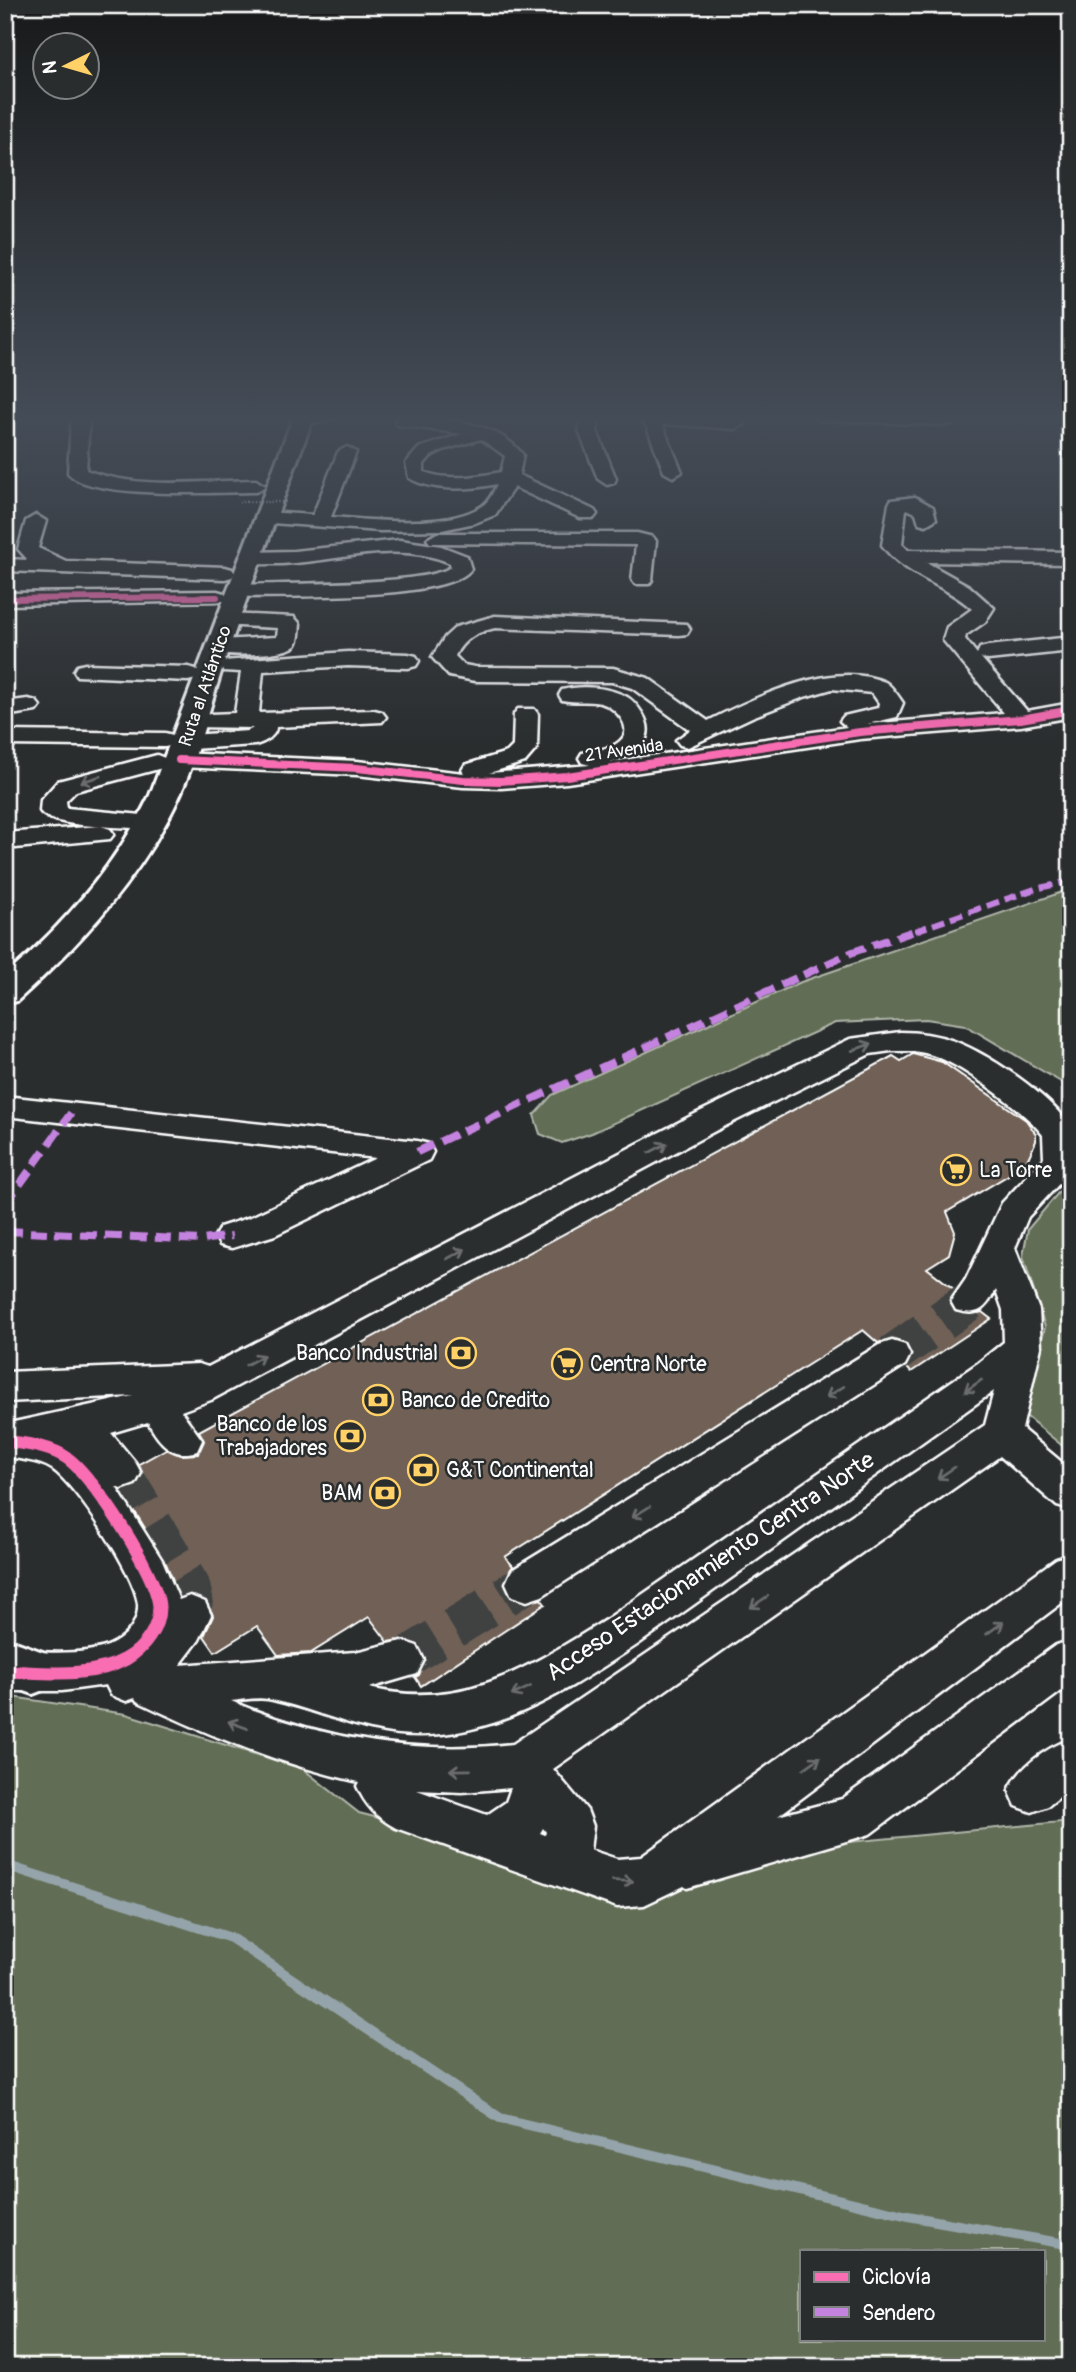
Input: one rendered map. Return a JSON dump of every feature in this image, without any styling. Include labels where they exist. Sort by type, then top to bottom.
[{"type":"highway","name":"Ruta al Atlántico","points":[[5,994],[52,953],[144,835],[173,747],[206,663],[227,596],[241,526]]},
{"type":"highway","name":"Ruta al Atlántico","points":[[5,969],[79,895],[130,827],[173,747],[206,663],[227,596],[250,558],[262,526]]},
{"type":"street","points":[[34,526],[27,549],[36,556],[65,568]]},
{"type":"street","points":[[896,526],[892,545],[902,556],[971,595],[983,608],[977,617],[955,632],[954,640],[1021,719]]},
{"type":"street","points":[[250,558],[292,557],[421,539],[637,539],[646,541],[642,580]]},
{"type":"street","points":[[5,599],[227,596],[412,585],[450,577],[461,569],[460,560],[443,551],[362,548]]},
{"type":"street","points":[[902,556],[1071,558]]},
{"type":"street","points":[[5,565],[65,568],[227,596],[289,624],[287,641],[206,663]]},
{"type":"street","points":[[679,629],[495,622],[466,628],[447,648],[443,657],[457,671],[475,674],[613,675],[640,683],[706,730]]},
{"type":"street","points":[[988,653],[1071,644]]},
{"type":"street","points":[[85,671],[206,663],[253,665],[348,659],[408,661]]},
{"type":"street","points":[[5,754],[173,747],[256,738],[265,729],[254,720],[253,665]]},
{"type":"street","points":[[643,765],[706,730],[796,692],[831,682],[861,683],[880,688],[891,703],[889,712],[878,716],[668,752]]},
{"type":"street","points":[[567,776],[574,763],[620,752],[632,746],[637,734],[631,714],[620,703],[592,695],[570,695]]},
{"type":"street","name":"21 Avenida","points":[[173,747],[444,778],[502,780],[567,776],[860,732],[1021,719],[1071,710]]},
{"type":"street","points":[[444,778],[516,757],[525,748],[526,714]]},
{"type":"street","points":[[254,720],[374,717]]},
{"type":"street","points":[[5,738],[173,747]]},
{"type":"street","points":[[130,827],[63,815],[53,811],[54,800],[67,786],[173,747]]},
{"type":"street","points":[[5,841],[130,827]]},
{"type":"street","points":[[5,1441],[71,1428],[153,1407],[223,1378],[704,1123],[861,1046],[880,1042],[921,1042],[961,1054],[1046,1118],[1055,1128],[1063,1151],[1060,1162],[1014,1211],[981,1285],[969,1301]]},
{"type":"street","points":[[5,1106],[417,1152],[263,1226],[232,1237]]},
{"type":"street","points":[[14,1668],[81,1671],[139,1684],[212,1716],[265,1735],[360,1762],[439,1770],[528,1773],[1002,1434],[1023,1347],[1021,1310],[998,1248]]},
{"type":"street","name":"Acceso Estacionamiento Centra Norte","points":[[270,1680],[392,1714],[435,1716],[478,1709],[522,1691],[622,1632],[991,1373],[1023,1347]]},
{"type":"street","points":[[527,1583],[892,1355]]},
{"type":"street","points":[[5,1387],[223,1378]]},
{"type":"street","points":[[5,1406],[115,1400]]},
{"type":"street","points":[[71,1428],[94,1440],[121,1473]]},
{"type":"street","points":[[1002,1434],[1071,1494]]},
{"type":"street","points":[[5,1441],[32,1445],[65,1457],[85,1475],[150,1576],[159,1604],[155,1628],[140,1649],[112,1664],[81,1671]]},
{"type":"street","points":[[380,1786],[399,1805],[489,1838],[617,1882],[644,1881],[668,1869],[1071,1572]]},
{"type":"street","points":[[139,1684],[178,1640],[190,1615]]},
{"type":"street","points":[[668,1869],[854,1818],[1071,1659]]},
{"type":"street","points":[[139,1684],[270,1680],[355,1672],[402,1660]]},
{"type":"street","points":[[1032,1790],[1071,1760]]},
{"type":"street","points":[[489,1838],[522,1822],[529,1811],[528,1773]]},
{"type":"street","points":[[528,1773],[570,1826],[564,1863]]},
{"type":"green space","points":[[1071,889],[1071,1088],[965,1025],[926,1019],[835,1023],[592,1133],[562,1143],[540,1134],[534,1115],[552,1095],[801,982]]},
{"type":"green space","points":[[1068,1181],[1071,1184],[1071,1453],[999,1394],[1038,1356],[1045,1327],[1023,1256],[1028,1229]]},
{"type":"green space","points":[[5,1696],[126,1714],[303,1769],[359,1813],[433,1832],[584,1880],[732,1853],[1071,1821],[1071,2367],[5,2367]]},
{"type":"building","name":"Centra Norte","points":[[913,1054],[942,1062],[1026,1120],[1036,1134],[1036,1141],[1025,1165],[947,1212],[955,1232],[949,1254],[927,1268],[955,1290],[949,1300],[954,1311],[970,1315],[982,1312],[991,1319],[911,1372],[906,1367],[912,1356],[907,1344],[893,1338],[878,1343],[863,1330],[505,1557],[513,1566],[504,1582],[510,1597],[526,1603],[541,1599],[545,1604],[421,1686],[415,1677],[419,1675],[426,1659],[419,1645],[403,1639],[388,1642],[369,1617],[311,1653],[278,1655],[257,1626],[215,1652],[204,1636],[213,1616],[207,1601],[191,1594],[180,1597],[164,1559],[122,1491],[137,1485],[143,1474],[139,1464],[166,1449],[181,1455],[198,1454],[204,1441],[199,1431],[893,1056],[901,1061]]},
{"type":"waterway","points":[[5,1865],[231,1938],[500,2118],[908,2216],[1071,2245]]},
{"type":"tunnel","points":[[892,1355],[969,1301]]},
{"type":"tunnel","points":[[121,1473],[190,1586],[193,1600],[190,1615]]},
{"type":"tunnel","points":[[402,1660],[527,1583]]},
{"type":"marked path","points":[[417,1152],[853,952],[1035,889],[1071,881]]},
{"type":"marked path","points":[[5,1205],[71,1113]]},
{"type":"marked path","points":[[5,1231],[202,1240],[232,1236]]},
{"type":"cycle path","points":[[5,599],[217,597]]},
{"type":"cycle path","points":[[179,760],[357,768],[463,780],[501,781],[567,776],[860,732],[1021,719],[1071,710]]},
{"type":"cycle path","points":[[5,1441],[53,1451],[78,1468],[105,1503],[133,1547],[145,1568],[159,1607],[155,1627],[140,1649],[110,1666],[76,1672],[5,1671]]},
{"type":"place","name":"La Torre","points":[[956,1170]]},
{"type":"place","name":"Banco Industrial","points":[[461,1353]]},
{"type":"place","name":"Centra Norte","points":[[567,1364]]},
{"type":"place","name":"Banco de Credito","points":[[378,1400]]},
{"type":"place","name":"Banco de los Trabajadores","points":[[350,1436]]},
{"type":"place","name":"G&T Continental","points":[[423,1470]]},
{"type":"place","name":"BAM","points":[[385,1493]]}]
